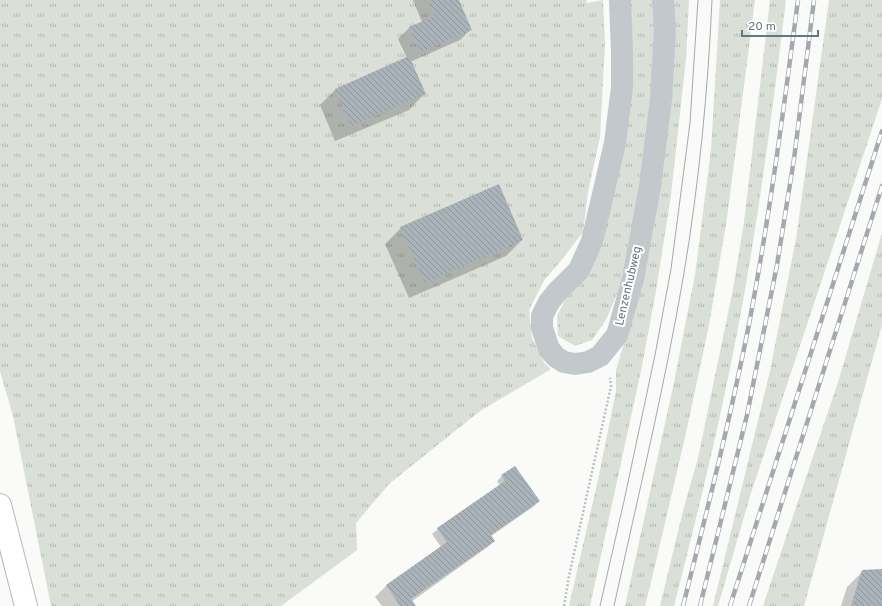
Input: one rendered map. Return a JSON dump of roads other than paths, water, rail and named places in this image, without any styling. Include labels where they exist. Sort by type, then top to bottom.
[{"type":"main road","points":[[0,505],[26,606]]},
{"type":"lane","name":"Lenzenhubweg","points":[[620,0],[622,87],[615,143],[592,241],[579,270],[549,302],[542,316],[542,328],[549,349],[556,357],[564,362],[575,364],[588,362],[600,356],[617,335],[633,279],[650,186],[661,99],[665,29],[662,0]]},
{"type":"tram line","points":[[600,606],[655,355],[671,269],[690,123],[698,0]]},
{"type":"tram line","points":[[614,606],[660,399],[684,273],[702,137],[712,0]]},
{"type":"railway","points":[[683,606],[727,427],[750,319],[770,200],[798,0]]},
{"type":"railway","points":[[700,606],[747,415],[777,265],[794,159],[814,0]]},
{"type":"railway","points":[[730,606],[882,131]]},
{"type":"railway","points":[[749,606],[882,186]]}]
